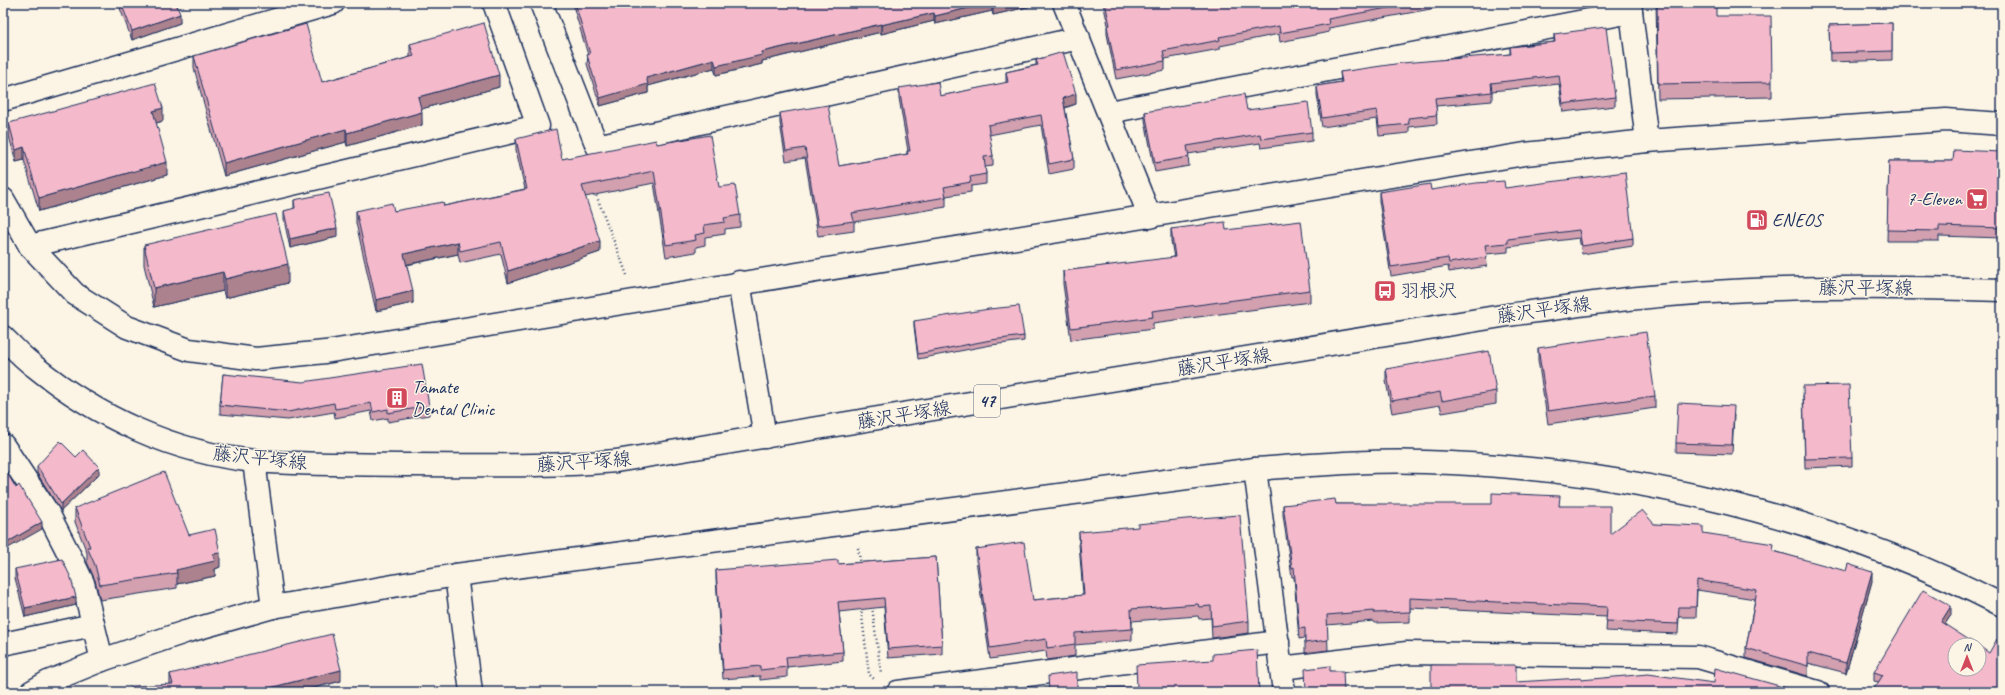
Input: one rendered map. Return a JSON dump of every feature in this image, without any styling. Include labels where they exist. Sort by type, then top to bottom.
[{"type":"street","points":[[3,100],[333,3]]},
{"type":"street","points":[[30,246],[538,126],[494,3]]},
{"type":"street","points":[[542,3],[597,146],[1078,38]]},
{"type":"street","points":[[1064,3],[1150,217]]},
{"type":"street","points":[[1109,112],[1630,8],[1647,141]]},
{"type":"street","points":[[3,199],[30,246],[74,294],[127,327],[189,350],[256,359],[325,352],[739,282],[1150,217],[1525,154],[1647,141],[1946,120],[2002,124]]},
{"type":"street","points":[[739,282],[765,437]]},
{"type":"street","name":"藤沢平塚線","points":[[3,337],[33,366],[90,407],[145,434],[204,452],[254,460],[320,464],[563,466],[616,462],[1508,315],[1628,299],[1788,289],[1897,286],[2002,290]]},
{"type":"street","points":[[3,445],[48,513],[83,583],[102,660]]},
{"type":"street","points":[[254,460],[273,607]]},
{"type":"street","points":[[31,692],[48,682],[102,660],[185,632],[273,607],[456,575],[1255,469],[1338,463],[1425,462],[1534,469],[1622,480],[1708,498],[1800,523],[1903,558],[2002,605]]},
{"type":"street","points":[[1255,469],[1284,692]]},
{"type":"street","points":[[456,575],[471,692]]},
{"type":"street","points":[[3,644],[93,625]]},
{"type":"street","points":[[898,692],[1278,642]]},
{"type":"street","points":[[1281,668],[1407,653],[1698,657],[1818,692]]},
{"type":"path","points":[[854,522],[861,567],[859,571]]},
{"type":"path","points":[[861,567],[864,570]]},
{"type":"path","points":[[872,604],[881,673],[876,680]]},
{"type":"path","points":[[860,606],[869,674],[876,680],[877,686]]},
{"type":"building","points":[[121,3],[176,3],[180,14],[132,31]]},
{"type":"building","points":[[575,3],[989,3],[935,16],[934,13],[881,24],[762,52],[762,55],[716,66],[714,59],[646,78],[648,84],[600,98],[587,55],[590,54]]},
{"type":"building","points":[[993,3],[1006,3],[993,6]]},
{"type":"building","points":[[1105,3],[1415,3],[1328,19],[1329,24],[1280,33],[1279,26],[1219,37],[1220,40],[1163,51],[1165,61],[1116,70],[1107,26],[1110,25]]},
{"type":"building","points":[[1657,3],[1716,3],[1716,16],[1771,16],[1772,82],[1658,84]]},
{"type":"building","points":[[484,23],[499,75],[418,97],[422,112],[347,133],[346,129],[224,163],[194,56],[306,24],[322,82],[414,56],[410,44]]},
{"type":"building","points":[[1892,23],[1892,51],[1830,53],[1829,25]]},
{"type":"building","points":[[1606,27],[1615,97],[1563,104],[1559,75],[1491,83],[1492,92],[1435,98],[1437,115],[1408,118],[1409,124],[1379,127],[1377,110],[1322,118],[1317,86],[1342,82],[1340,72],[1402,63],[1511,54],[1510,47],[1555,42],[1554,34]]},
{"type":"building","points":[[1063,52],[1076,94],[1063,98],[1074,159],[1049,164],[1041,115],[988,125],[993,156],[984,157],[986,174],[970,177],[971,182],[944,187],[946,197],[852,213],[854,221],[818,226],[805,148],[786,151],[780,113],[828,105],[839,166],[908,154],[907,151],[910,151],[899,88],[938,82],[940,96],[1008,82],[1006,72],[1038,65],[1036,60]]},
{"type":"building","points":[[155,83],[163,108],[153,111],[167,162],[39,198],[24,147],[16,150],[9,123]]},
{"type":"building","points":[[1244,94],[1247,110],[1308,102],[1312,132],[1261,139],[1260,134],[1187,146],[1189,157],[1155,163],[1145,112]]},
{"type":"building","points":[[556,129],[562,159],[656,140],[657,144],[710,135],[719,187],[735,185],[740,215],[724,218],[725,222],[704,225],[705,233],[695,235],[696,240],[666,245],[654,171],[582,186],[600,241],[508,271],[501,242],[460,251],[458,242],[404,254],[413,291],[376,300],[356,211],[392,203],[394,211],[443,202],[444,206],[527,189],[516,139]]},
{"type":"building","points":[[1954,150],[2002,152],[2002,228],[1939,226],[1939,231],[1887,230],[1889,161],[1953,161]]},
{"type":"building","points":[[1625,172],[1633,238],[1582,246],[1579,230],[1508,239],[1508,243],[1485,245],[1487,257],[1449,263],[1448,258],[1391,267],[1379,192],[1430,184],[1431,190],[1476,183],[1504,181],[1505,188]]},
{"type":"building","points":[[329,193],[337,228],[290,239],[284,211],[295,208],[294,200]]},
{"type":"building","points":[[276,214],[288,264],[225,279],[223,272],[154,288],[144,245]]},
{"type":"building","points":[[1301,221],[1310,290],[1152,311],[1153,317],[1071,328],[1063,271],[1175,257],[1171,229],[1225,222],[1226,230]]},
{"type":"building","points":[[1019,306],[1024,336],[991,340],[918,354],[914,321],[989,309]]},
{"type":"building","points":[[1646,332],[1655,396],[1548,411],[1538,348]]},
{"type":"building","points":[[1489,351],[1496,391],[1442,401],[1440,392],[1392,401],[1386,369]]},
{"type":"building","points":[[422,364],[429,406],[388,413],[388,409],[373,412],[371,403],[335,409],[334,403],[288,412],[220,405],[223,374],[303,382]]},
{"type":"building","points":[[1849,385],[1852,458],[1805,459],[1803,386]]},
{"type":"building","points":[[1678,403],[1734,406],[1732,445],[1676,443]]},
{"type":"building","points":[[60,441],[76,457],[83,450],[99,467],[61,504],[37,466]]},
{"type":"building","points":[[3,466],[16,488],[19,485],[42,522],[3,545]]},
{"type":"building","points":[[164,472],[189,535],[215,529],[220,553],[213,554],[215,561],[176,570],[177,573],[100,585],[95,565],[87,547],[90,547],[75,508]]},
{"type":"building","points":[[1492,493],[1560,496],[1559,506],[1610,506],[1610,534],[1642,510],[1654,524],[1703,526],[1703,533],[1774,544],[1773,551],[1846,571],[1848,564],[1872,572],[1846,663],[1808,653],[1808,666],[1746,648],[1757,590],[1697,580],[1696,607],[1679,607],[1678,624],[1606,621],[1607,607],[1410,598],[1410,612],[1374,613],[1374,611],[1327,615],[1328,640],[1305,643],[1305,628],[1299,629],[1294,567],[1292,568],[1283,505],[1335,499],[1336,504],[1492,504]]},
{"type":"building","points":[[1240,515],[1249,621],[1212,626],[1211,606],[1199,607],[1198,604],[1131,609],[1132,629],[1075,633],[1075,644],[1047,648],[1046,639],[990,648],[976,549],[1024,542],[1033,600],[1084,595],[1079,532],[1138,527],[1138,524]]},
{"type":"building","points":[[936,557],[942,645],[888,649],[884,598],[838,602],[843,652],[786,657],[787,667],[760,670],[760,666],[723,670],[716,570],[838,560],[838,564]]},
{"type":"building","points":[[62,559],[71,578],[76,597],[25,608],[15,569]]},
{"type":"building","points":[[1923,590],[1951,606],[1941,622],[1964,637],[1947,637],[1947,677],[1987,677],[1987,652],[1989,653],[1997,639],[2002,642],[2002,692],[1872,692],[1883,675],[1874,672]]},
{"type":"building","points":[[332,634],[341,670],[253,692],[131,692],[131,686],[173,684],[170,674]]},
{"type":"building","points":[[1257,650],[1259,692],[1049,692],[1048,676],[1077,672],[1077,688],[1137,687],[1136,665],[1213,660],[1213,654]]},
{"type":"building","points":[[1431,665],[1516,665],[1516,682],[1581,678],[1581,680],[1648,674],[1714,683],[1715,668],[1801,692],[1431,692]]},
{"type":"building","points":[[1330,666],[1330,671],[1343,671],[1344,692],[1306,692],[1305,669]]},
{"type":"building","points":[[988,686],[988,692],[955,692],[955,688]]},
{"type":"place","name":"7-Eleven","points":[[1977,199]]},
{"type":"place","name":"ENEOS","points":[[1757,220]]},
{"type":"place","name":"羽根沢","points":[[1385,291]]},
{"type":"place","name":"Tamate Dental Clinic","points":[[397,398]]}]
